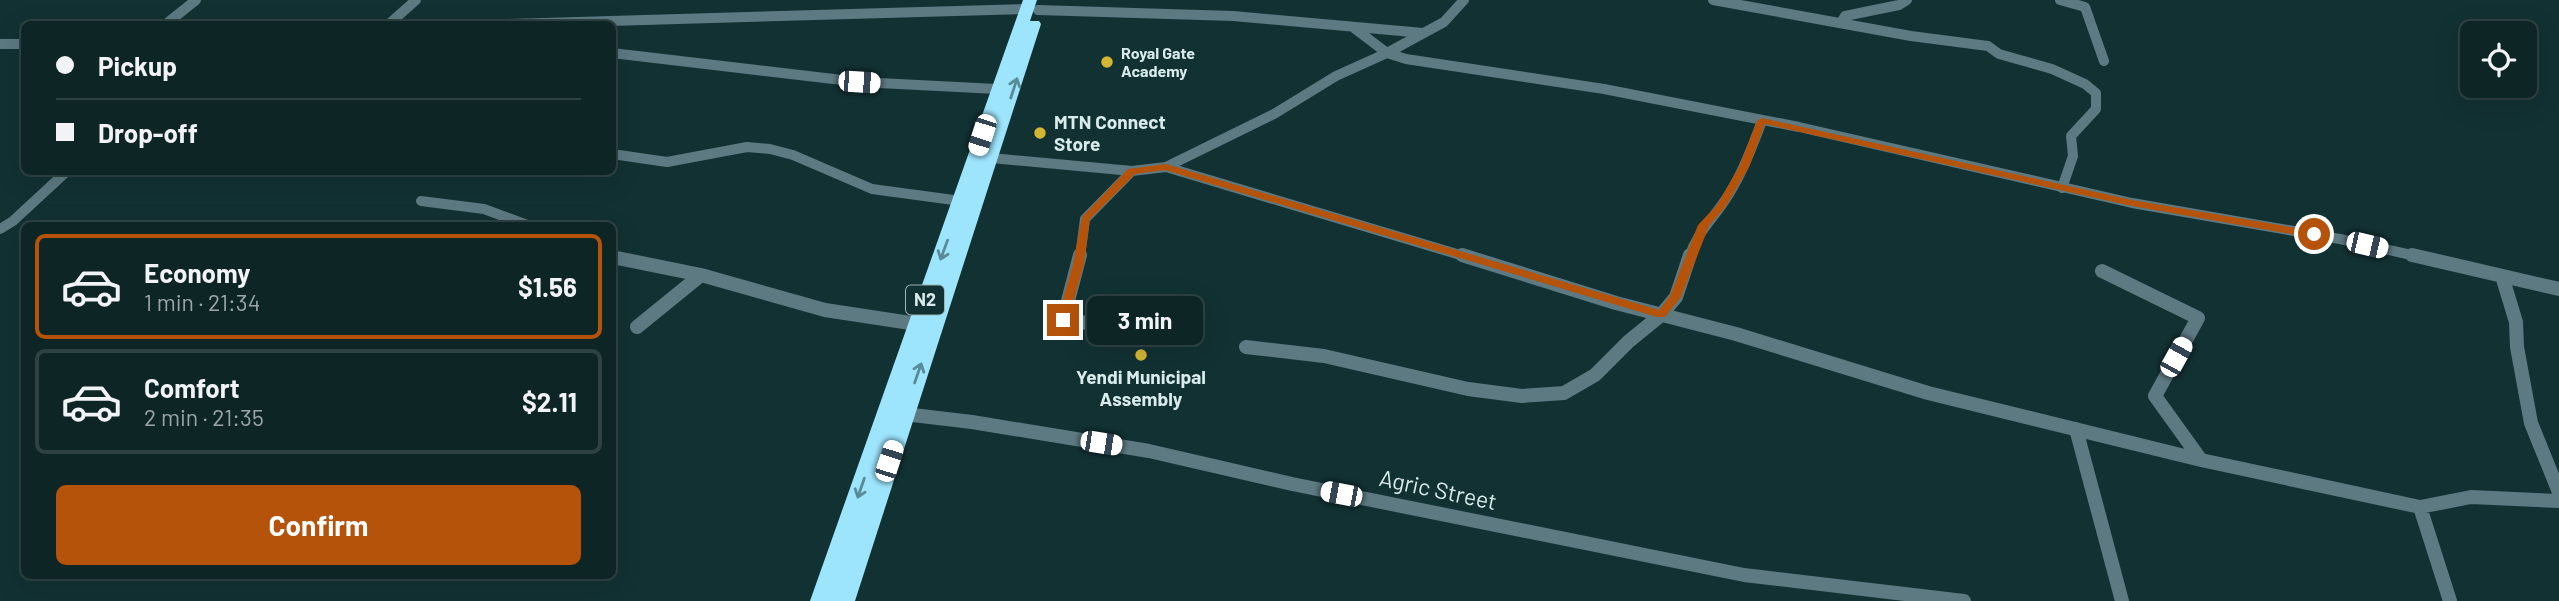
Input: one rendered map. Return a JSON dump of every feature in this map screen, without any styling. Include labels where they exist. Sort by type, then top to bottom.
[{"type":"highway","name":"N2","points":[[843,601],[895,414],[916,324],[961,201],[997,89],[1034,5]]},
{"type":"highway","name":"N2","points":[[822,601],[991,158],[1034,5]]},
{"type":"street","points":[[170,21],[196,0]]},
{"type":"street","points":[[392,21],[416,0]]},
{"type":"street","points":[[991,158],[1132,171],[1166,167],[1274,114],[1336,76],[1387,53],[1444,22],[1464,0]]},
{"type":"street","points":[[1713,0],[1988,46],[1999,54],[2052,69],[2085,84],[2096,93],[2095,108],[2071,136],[2073,156],[2062,188]]},
{"type":"street","points":[[1841,23],[1844,16],[1899,5],[1907,0]]},
{"type":"street","points":[[2060,0],[2085,7],[2104,61]]},
{"type":"street","points":[[589,21],[1034,5],[1233,16],[1423,33]]},
{"type":"street","points":[[1354,28],[1387,53],[1406,59],[1604,89],[2132,203],[2340,239],[2559,289]]},
{"type":"street","points":[[0,44],[21,44]]},
{"type":"street","points":[[616,52],[859,82],[997,89]]},
{"type":"street","points":[[1247,347],[1324,356],[1468,389],[1522,396],[1564,393],[1595,374],[1661,315],[1675,297],[1704,225],[1721,206],[1744,167],[1762,121]]},
{"type":"street","points":[[616,155],[667,162],[733,149],[770,149],[793,155],[872,188],[961,201]]},
{"type":"street","points":[[1166,167],[1928,393],[2201,460],[2420,507],[2441,498],[2474,496],[2559,501]]},
{"type":"street","points":[[1132,171],[1085,219],[1079,264],[1063,320],[1170,333]]},
{"type":"street","points":[[0,229],[13,221],[63,175]]},
{"type":"street","points":[[421,201],[484,209],[519,222]]},
{"type":"street","points":[[616,258],[701,275],[825,310],[916,324]]},
{"type":"street","points":[[2102,271],[2197,318],[2155,396],[2201,460]]},
{"type":"street","points":[[637,327],[701,275]]},
{"type":"street","points":[[2502,276],[2516,321],[2517,347],[2531,423],[2559,492]]},
{"type":"street","name":"Agric Street","points":[[895,414],[972,422],[1149,451],[1292,484],[1744,575],[1964,601]]},
{"type":"street","points":[[2076,429],[2122,601]]},
{"type":"street","points":[[2420,507],[2450,601]]},
{"type":"place","name":"Royal Gate Academy","points":[[1107,62]]},
{"type":"place","name":"MTN Connect Store","points":[[1040,133]]},
{"type":"place","name":"Yendi Municipal Assembly","points":[[1141,355]]},
{"type":"route","points":[[1063,320],[1079,264],[1085,219],[1132,171],[1166,167],[1661,315],[1675,297],[1685,277],[1694,243],[1704,225],[1721,206],[1744,167],[1762,121],[2132,203],[2314,234]]}]
